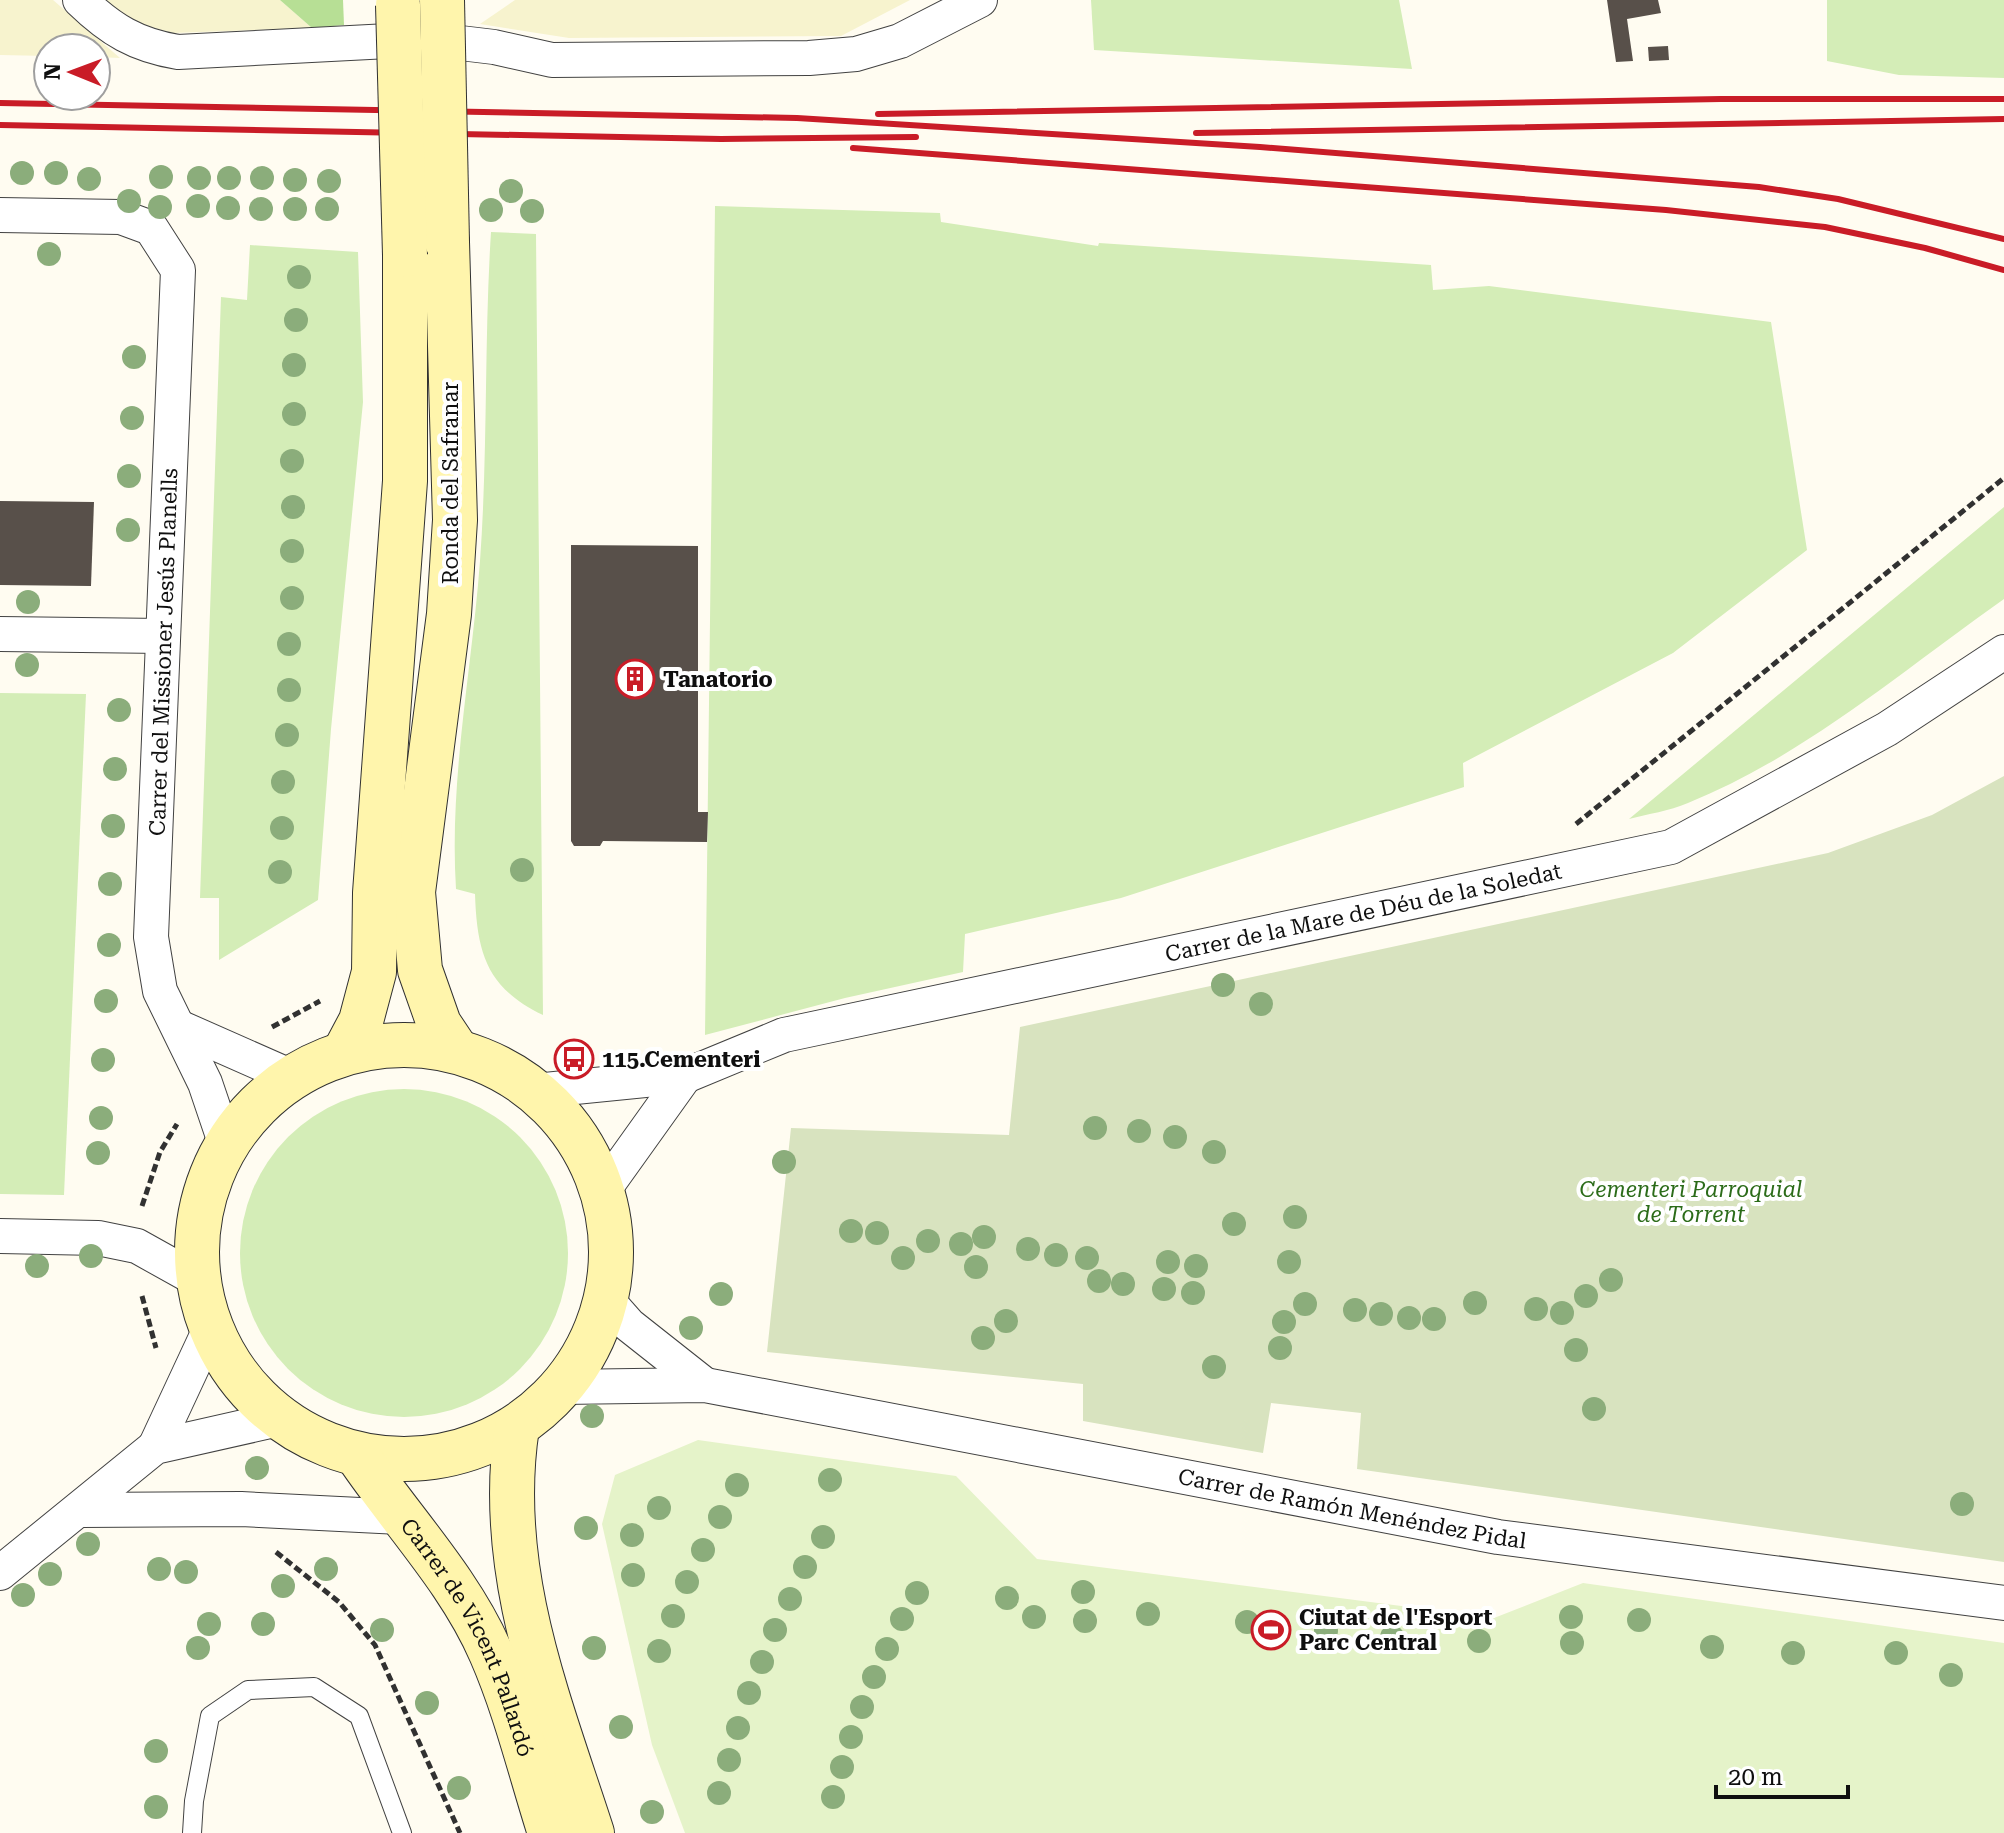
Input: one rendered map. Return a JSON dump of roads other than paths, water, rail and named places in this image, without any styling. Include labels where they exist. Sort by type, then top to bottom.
[{"type":"street","points":[[80,0],[109,28],[143,46],[178,52],[427,39],[494,47],[552,60],[809,58],[856,54],[900,41],[980,0]]},
{"type":"street","name":"Ronda del Safranar","points":[[442,0],[455,520],[449,614],[413,892],[420,970],[439,1024],[457,1051]]},
{"type":"street","name":"Ronda del Safranar","points":[[344,1053],[361,1021],[374,972],[375,893],[405,481],[405,255],[398,3]]},
{"type":"street","name":"Carrer del Missioner Jesús Planells","points":[[0,215],[121,217],[151,228],[178,270],[151,937],[160,991],[181,1028],[226,1145]]},
{"type":"street","points":[[0,634],[163,636]]},
{"type":"street","name":"Carrer de la Mare de Déu de la Soledat","points":[[535,1091],[685,1076],[784,1035],[1671,847],[1887,729],[2004,652]]},
{"type":"street","points":[[181,1028],[292,1077]]},
{"type":"street","points":[[402,1044],[457,1051],[498,1067],[535,1091],[564,1119],[585,1150],[602,1192],[611,1246],[606,1299],[590,1344],[562,1387],[517,1427],[466,1452],[407,1461],[358,1456],[312,1440],[279,1419],[233,1372],[210,1329],[198,1280],[197,1235],[211,1176],[226,1145],[258,1104],[292,1077],[344,1053],[402,1044]]},
{"type":"street","points":[[602,1192],[685,1076]]},
{"type":"street","points":[[0,1236],[98,1238],[137,1246],[198,1280]]},
{"type":"street","name":"Carrer de Ramón Menéndez Pidal","points":[[606,1299],[629,1325],[705,1385]]},
{"type":"street","points":[[0,1573],[155,1447],[210,1329]]},
{"type":"street","name":"Carrer de Ramón Menéndez Pidal","points":[[562,1387],[705,1385],[1498,1537],[2004,1603]]},
{"type":"street","points":[[155,1447],[279,1419]]},
{"type":"street","name":"Carrer de Vicent Pallardó","points":[[517,1427],[512,1459],[513,1553],[524,1616],[592,1833]]},
{"type":"street","name":"Carrer de Vicent Pallardó","points":[[358,1456],[400,1517],[452,1583],[491,1653],[550,1833]]},
{"type":"street","points":[[81,1510],[241,1509],[400,1517]]},
{"type":"lane","points":[[192,1833],[194,1801],[210,1716],[248,1690],[314,1687],[359,1716],[402,1833]]},
{"type":"railway","points":[[878,114],[1721,99],[2004,99]]},
{"type":"railway","points":[[0,103],[797,118],[1260,147],[1759,187],[1838,199],[2004,239]]},
{"type":"railway","points":[[1196,133],[2004,119]]},
{"type":"railway","points":[[0,125],[721,139],[916,137]]},
{"type":"railway","points":[[853,148],[1666,210],[1825,227],[1925,248],[2004,270]]},
{"type":"place","name":"Tanatorio","points":[[635,679]]},
{"type":"place","name":"115.Cementeri","points":[[574,1059]]},
{"type":"place","name":"Ciutat de l'Esport Parc Central","points":[[1271,1630]]},
{"type":"park label","name":"Cementeri Parroquial de Torrent","points":[[1691,1202]]}]
